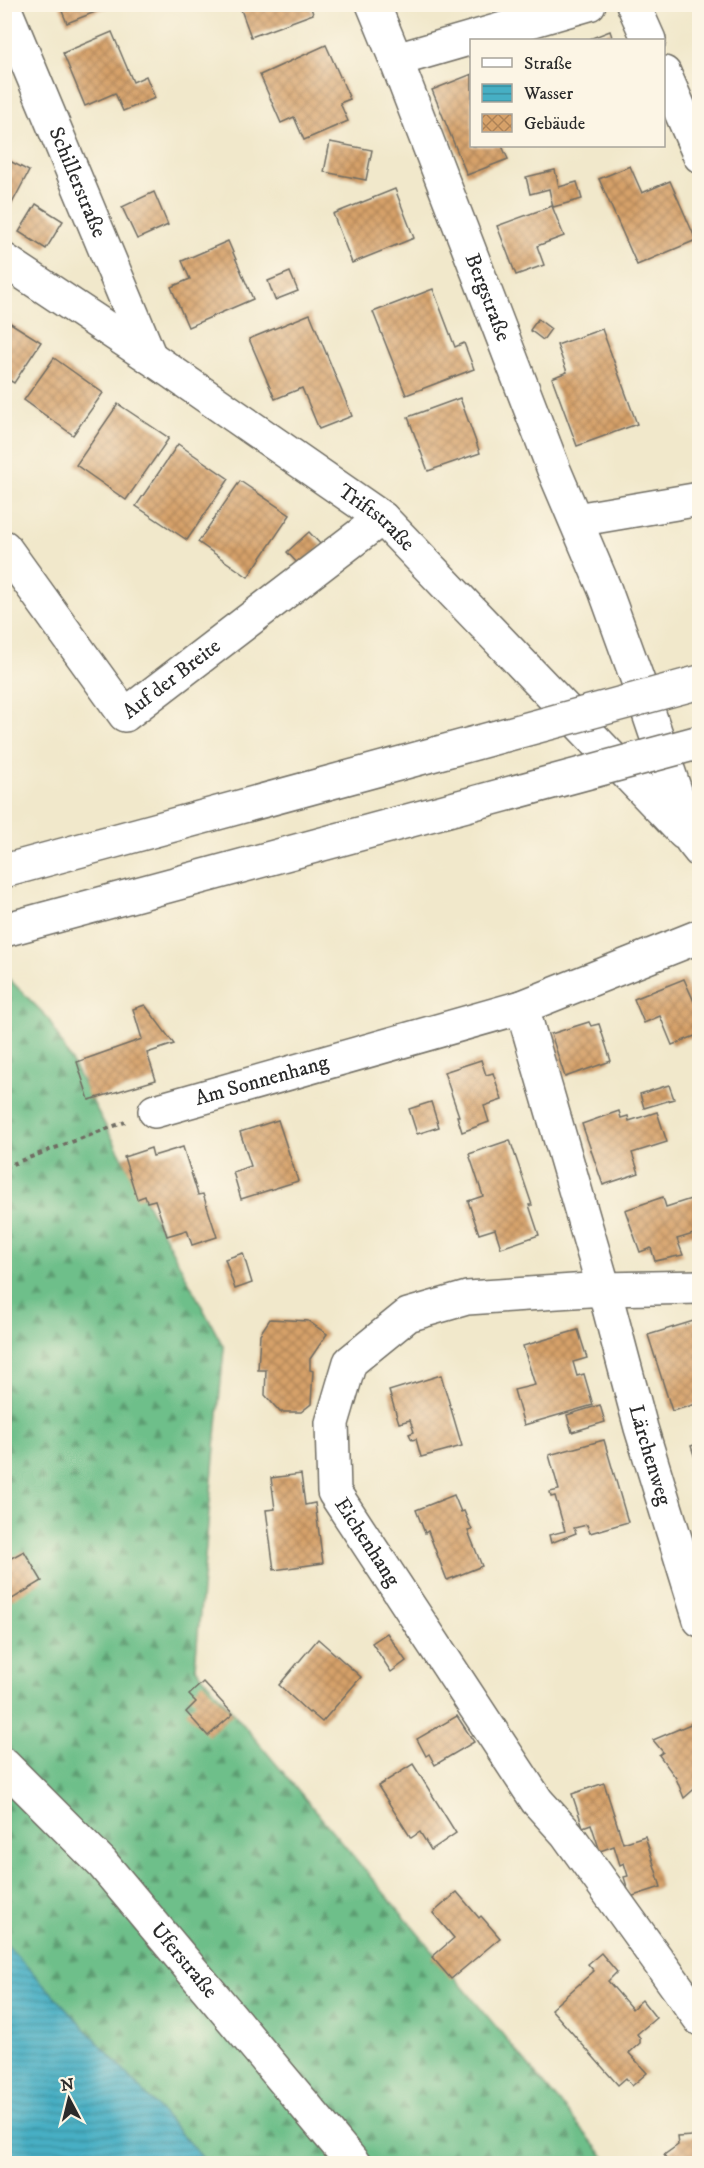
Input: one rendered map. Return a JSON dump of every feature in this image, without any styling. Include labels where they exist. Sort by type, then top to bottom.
[{"type":"main road","name":"Bergstraße","points":[[373,4],[550,459],[605,590],[695,846]]},
{"type":"main road","points":[[396,60],[589,4]]},
{"type":"main road","points":[[633,4],[649,39]]},
{"type":"main road","name":"Schillerstraße","points":[[4,7],[150,357]]},
{"type":"main road","points":[[665,79],[699,156]]},
{"type":"main road","name":"Triftstraße","points":[[4,260],[150,357],[382,518],[695,846]]},
{"type":"main road","points":[[576,520],[699,499]]},
{"type":"main road","name":"Auf der Breite","points":[[4,548],[125,715],[382,518]]},
{"type":"main road","points":[[4,871],[699,682]]},
{"type":"main road","points":[[568,711],[639,684]]},
{"type":"main road","points":[[4,930],[699,742]]},
{"type":"main road","name":"Am Sonnenhang","points":[[155,1110],[522,1007],[699,936]]},
{"type":"main road","points":[[522,1007],[604,1289]]},
{"type":"main road","name":"Eichenhang","points":[[699,1287],[604,1289],[466,1298],[408,1315],[350,1362],[332,1423],[333,1492],[537,1801],[567,1834],[699,2019]]},
{"type":"main road","name":"Lärchenweg","points":[[604,1289],[641,1428],[699,1620]]},
{"type":"main road","name":"Uferstraße","points":[[4,1765],[102,1863],[354,2163]]},
{"type":"path","points":[[4,1167],[155,1110]]},
{"type":"green space","points":[[9,979],[48,1018],[224,1348],[195,1667],[610,2163],[207,2163],[5,1945],[4,980]]},
{"type":"water","points":[[5,1943],[123,2069],[207,2163],[5,2163]]},
{"type":"building","points":[[59,4],[113,4],[113,5],[67,23]]},
{"type":"building","points":[[239,4],[310,4],[313,14],[251,37]]},
{"type":"building","points":[[610,31],[613,39],[590,39]]},
{"type":"building","points":[[112,32],[133,82],[146,76],[155,98],[123,111],[115,93],[85,106],[63,53]]},
{"type":"building","points":[[326,45],[350,99],[340,103],[348,121],[304,140],[294,117],[281,123],[260,75]]},
{"type":"building","points":[[470,75],[470,147],[502,147],[508,159],[467,175],[432,90]]},
{"type":"building","points":[[330,142],[372,150],[366,180],[324,172]]},
{"type":"building","points":[[4,158],[29,171],[8,211],[4,209]]},
{"type":"building","points":[[630,166],[642,193],[670,181],[696,240],[637,265],[599,179]]},
{"type":"building","points":[[555,170],[559,187],[577,182],[582,199],[553,207],[549,189],[530,194],[526,177]]},
{"type":"building","points":[[395,189],[414,238],[352,263],[333,214]]},
{"type":"building","points":[[154,192],[168,225],[137,239],[122,207]]},
{"type":"building","points":[[36,204],[63,221],[46,249],[19,232]]},
{"type":"building","points":[[552,206],[564,236],[537,246],[544,265],[516,275],[497,226]]},
{"type":"building","points":[[228,241],[253,299],[188,327],[171,287],[190,279],[182,261]]},
{"type":"building","points":[[290,272],[298,291],[275,300],[268,281]]},
{"type":"building","points":[[433,289],[455,347],[464,343],[474,369],[406,395],[373,312]]},
{"type":"building","points":[[310,314],[352,416],[319,429],[302,388],[275,399],[249,339]]},
{"type":"building","points":[[4,319],[41,342],[14,383],[4,377]]},
{"type":"building","points":[[538,319],[551,329],[543,340],[530,330]]},
{"type":"building","points":[[602,329],[637,424],[577,446],[552,378],[567,372],[557,345]]},
{"type":"building","points":[[54,358],[103,393],[73,435],[24,400]]},
{"type":"building","points":[[460,398],[480,453],[428,471],[408,417]]},
{"type":"building","points":[[118,404],[169,438],[126,500],[76,465]]},
{"type":"building","points":[[178,444],[229,479],[187,540],[136,506]]},
{"type":"building","points":[[240,481],[290,515],[248,577],[198,542]]},
{"type":"building","points":[[309,532],[322,546],[300,566],[287,552]]},
{"type":"building","points":[[684,979],[700,1015],[700,1034],[672,1045],[660,1016],[644,1023],[634,999]]},
{"type":"building","points":[[145,1005],[174,1044],[147,1053],[156,1080],[89,1100],[77,1062],[142,1039],[133,1009]]},
{"type":"building","points":[[589,1022],[591,1026],[599,1024],[611,1061],[565,1077],[551,1034]]},
{"type":"building","points":[[481,1060],[486,1075],[493,1073],[502,1100],[484,1106],[489,1122],[462,1132],[444,1072]]},
{"type":"building","points":[[669,1085],[674,1099],[644,1108],[640,1094]]},
{"type":"building","points":[[431,1102],[439,1127],[417,1134],[409,1109]]},
{"type":"building","points":[[619,1111],[621,1118],[628,1116],[629,1121],[657,1112],[667,1142],[632,1153],[639,1173],[603,1185],[582,1124]]},
{"type":"building","points":[[278,1120],[298,1181],[241,1199],[233,1172],[251,1166],[240,1132]]},
{"type":"building","points":[[510,1140],[532,1205],[529,1205],[539,1235],[501,1248],[495,1229],[479,1234],[468,1201],[483,1196],[469,1154]]},
{"type":"building","points":[[183,1147],[198,1195],[203,1194],[217,1237],[192,1245],[187,1230],[167,1236],[155,1200],[147,1202],[145,1196],[137,1199],[124,1157],[151,1148],[153,1156]]},
{"type":"building","points":[[700,1196],[700,1232],[677,1239],[683,1255],[655,1261],[651,1248],[640,1252],[625,1210],[663,1197],[666,1207]]},
{"type":"building","points":[[243,1253],[252,1283],[235,1289],[225,1259]]},
{"type":"building","points":[[270,1319],[308,1321],[327,1334],[310,1359],[310,1370],[313,1371],[311,1404],[301,1412],[280,1412],[265,1395],[266,1370],[258,1370],[260,1334]]},
{"type":"building","points":[[700,1319],[700,1403],[672,1411],[648,1335]]},
{"type":"building","points":[[578,1330],[587,1358],[573,1362],[577,1376],[584,1374],[593,1405],[524,1425],[514,1390],[535,1385],[523,1346]]},
{"type":"building","points":[[441,1375],[462,1446],[421,1457],[416,1439],[412,1440],[409,1434],[414,1432],[410,1420],[399,1423],[389,1391]]},
{"type":"building","points":[[600,1405],[605,1422],[572,1432],[567,1415]]},
{"type":"building","points":[[604,1440],[628,1522],[590,1533],[587,1525],[574,1528],[576,1533],[551,1543],[549,1535],[565,1531],[555,1496],[551,1497],[550,1492],[559,1490],[549,1455]]},
{"type":"building","points":[[700,1443],[700,1470],[699,1470],[691,1446]]},
{"type":"building","points":[[301,1474],[305,1505],[315,1503],[323,1563],[274,1570],[266,1510],[275,1509],[271,1478]]},
{"type":"building","points":[[454,1495],[472,1530],[468,1531],[482,1566],[447,1580],[428,1531],[425,1533],[416,1510]]},
{"type":"building","points":[[24,1551],[42,1581],[4,1604],[4,1562]]},
{"type":"building","points":[[387,1633],[406,1661],[391,1672],[372,1643]]},
{"type":"building","points":[[318,1639],[361,1677],[322,1722],[279,1685]]},
{"type":"building","points":[[203,1682],[233,1714],[208,1736],[186,1712],[196,1702],[189,1695]]},
{"type":"building","points":[[457,1716],[474,1742],[435,1765],[429,1754],[426,1756],[417,1739]]},
{"type":"building","points":[[700,1720],[700,1784],[684,1798],[676,1778],[659,1755],[663,1752],[653,1740]]},
{"type":"building","points":[[413,1764],[456,1833],[431,1850],[420,1832],[411,1838],[378,1786]]},
{"type":"building","points":[[604,1783],[623,1843],[645,1836],[661,1887],[630,1897],[624,1877],[628,1876],[624,1863],[620,1865],[614,1846],[600,1851],[591,1824],[583,1827],[572,1794]]},
{"type":"building","points":[[457,1892],[500,1938],[451,1979],[432,1957],[454,1938],[433,1913]]},
{"type":"building","points":[[601,1953],[617,1972],[608,1981],[632,2009],[642,2000],[656,2018],[637,2034],[640,2043],[629,2053],[647,2073],[632,2086],[626,2078],[618,2085],[551,2009],[594,1971],[588,1964]]},
{"type":"building","points":[[700,2131],[700,2164],[670,2164],[664,2155],[678,2145],[677,2137],[693,2136]]}]
